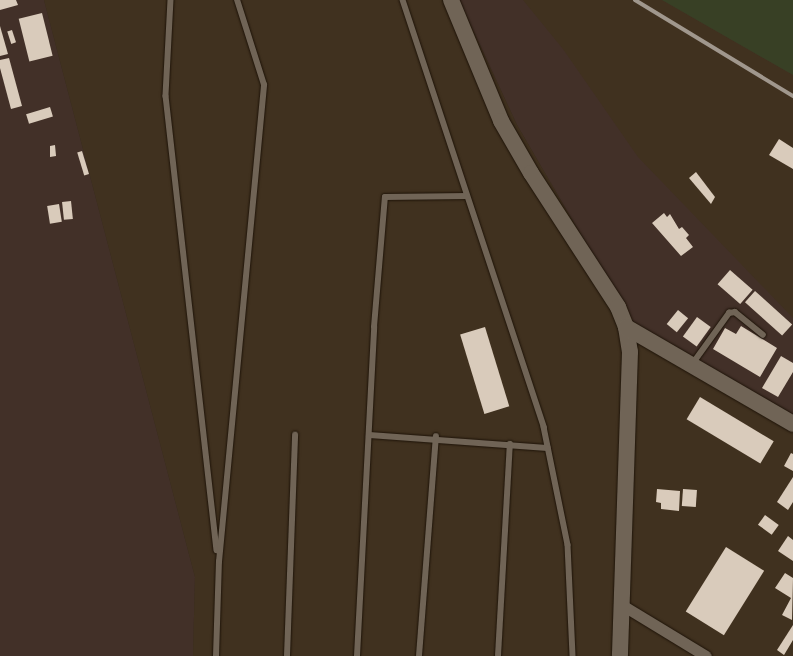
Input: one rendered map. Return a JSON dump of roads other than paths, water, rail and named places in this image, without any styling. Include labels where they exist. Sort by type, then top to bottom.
[{"type":"main road","points":[[451,0],[501,121],[530,174],[618,307],[626,327],[630,352],[620,656]]},
{"type":"main road","points":[[626,327],[793,424]]},
{"type":"street","points":[[622,606],[706,656]]},
{"type":"lane","points":[[171,0],[166,96],[219,562]]},
{"type":"lane","points":[[216,656],[219,562],[264,85],[237,0]]},
{"type":"lane","points":[[403,0],[548,448],[568,545],[573,656]]},
{"type":"lane","points":[[357,656],[385,197],[467,196]]},
{"type":"lane","points":[[692,365],[729,313],[734,312],[763,335]]},
{"type":"lane","points":[[287,656],[295,435]]},
{"type":"lane","points":[[369,435],[436,437],[548,448]]},
{"type":"lane","points":[[419,656],[436,437]]},
{"type":"lane","points":[[498,656],[510,444]]},
{"type":"railway","points":[[635,0],[793,96]]}]
